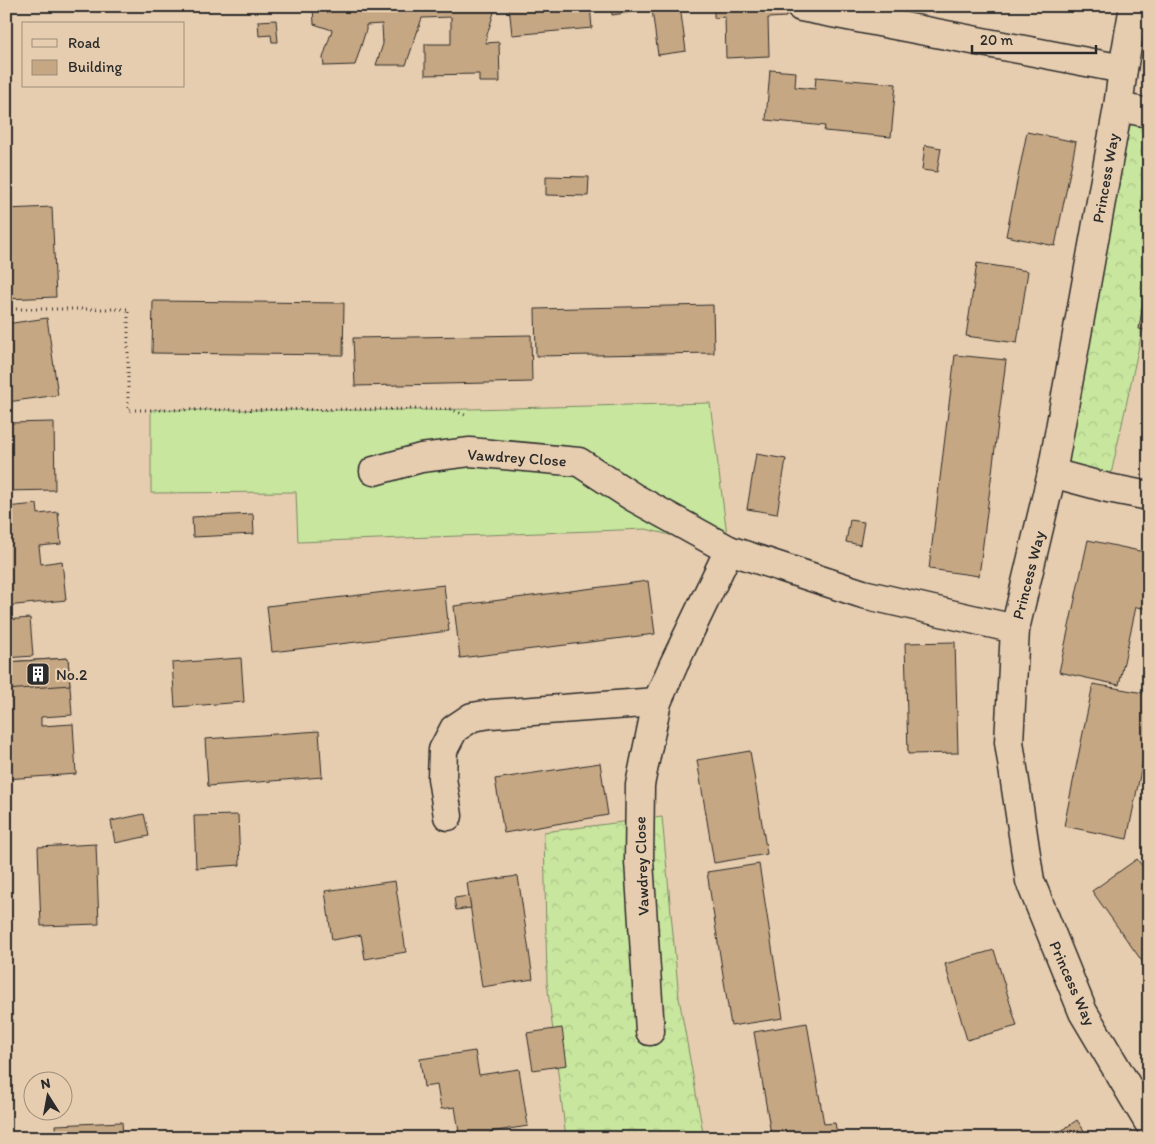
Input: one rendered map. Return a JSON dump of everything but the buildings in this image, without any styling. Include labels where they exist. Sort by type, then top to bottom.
[{"type":"street","points":[[801,6],[1123,69]]},
{"type":"street","name":"Princess Way","points":[[1134,6],[1118,107],[1052,473],[1015,629],[1009,742],[1030,882],[1083,1012],[1149,1123]]},
{"type":"street","points":[[1118,107],[1149,113]]},
{"type":"street","name":"Vawdrey Close","points":[[374,471],[421,458],[470,452],[579,462],[633,497],[729,550],[863,594],[1015,629]]},
{"type":"street","points":[[1052,473],[1108,488],[1149,496]]},
{"type":"street","name":"Vawdrey Close","points":[[650,1031],[639,861],[640,786],[657,702],[729,550]]},
{"type":"street","points":[[448,816],[442,778],[443,750],[454,729],[472,717],[657,702]]},
{"type":"path","points":[[6,309],[128,309],[128,410],[450,409],[469,417]]},
{"type":"green space","points":[[1118,107],[1149,113],[1149,333],[1142,332],[1108,488],[1052,473]]},
{"type":"green space","points":[[710,403],[729,550],[646,529],[298,542],[296,492],[151,493],[151,410],[430,410]]},
{"type":"green space","points":[[662,817],[679,998],[704,1138],[566,1138],[547,982],[544,832]]},
{"type":"place","name":"No.2","points":[[38,674]]}]
